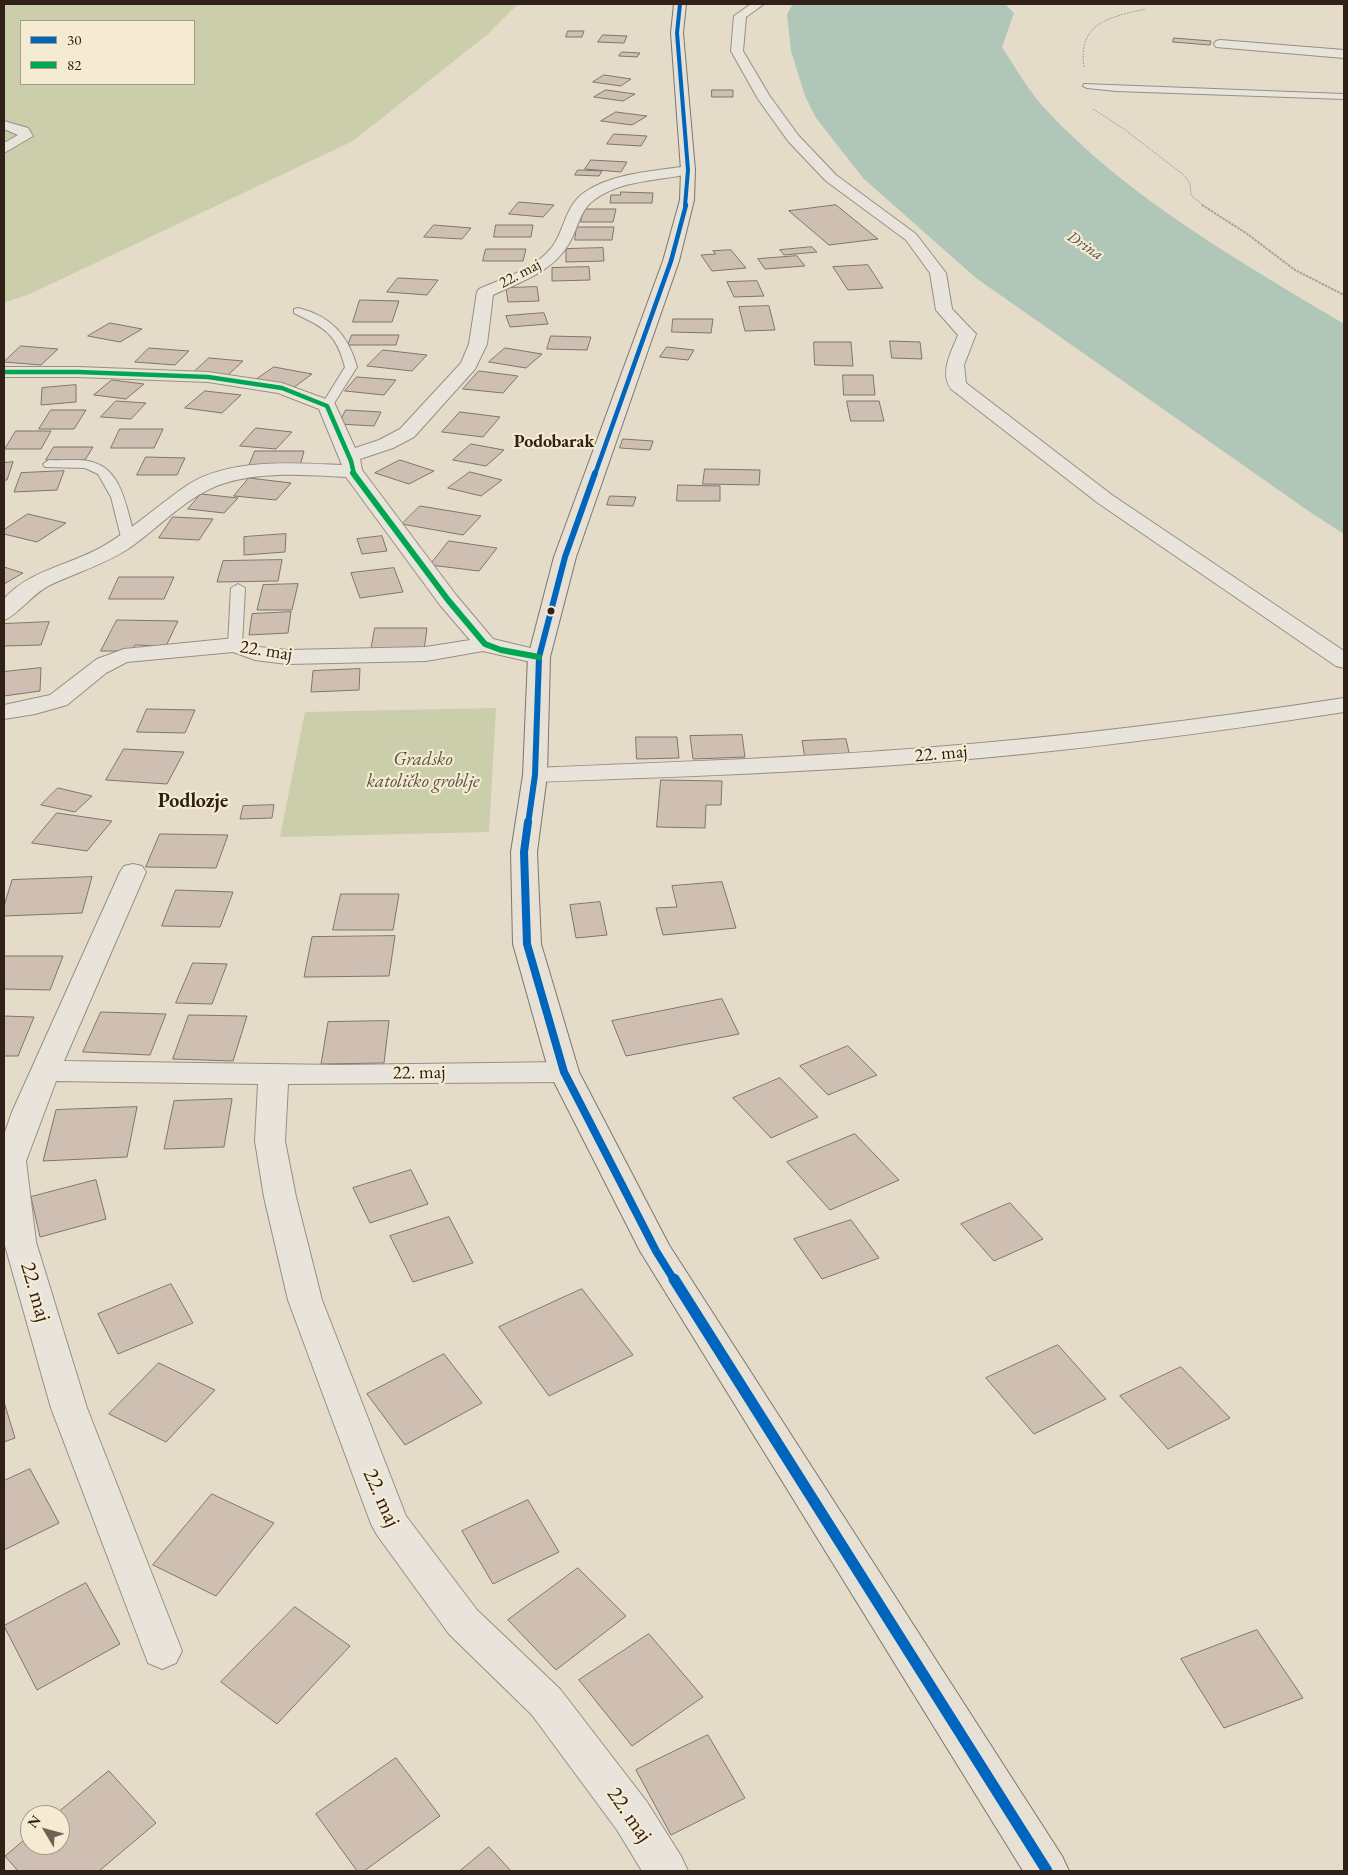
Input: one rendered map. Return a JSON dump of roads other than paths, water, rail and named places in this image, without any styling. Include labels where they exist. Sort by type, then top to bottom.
[{"type":"main road","points":[[679,10],[680,82],[688,170],[687,200],[671,261],[565,557],[539,657],[535,775],[524,852],[527,944],[564,1072],[656,1251],[1047,1871]]},
{"type":"street","points":[[758,4],[740,16],[737,51],[762,96],[793,138],[831,178],[911,237],[938,273],[944,310],[967,334],[955,365],[957,385],[1105,499],[1344,661]]},
{"type":"street","points":[[1220,44],[1344,54]]},
{"type":"street","points":[[4,125],[23,131],[26,136],[4,149]]},
{"type":"street","name":"22. maj","points":[[4,613],[8,605],[24,591],[109,551],[198,487],[226,474],[294,470],[350,463],[406,433],[469,365],[478,344],[485,292],[534,270],[554,254],[582,202],[599,191],[643,177],[688,170]]},
{"type":"street","points":[[4,372],[87,372],[208,377],[282,388],[327,406],[350,463],[448,600],[485,644]]},
{"type":"street","name":"22. maj","points":[[4,712],[21,710],[63,698],[106,661],[124,656],[236,645],[255,653],[287,657],[426,654],[485,644],[501,650],[539,657]]},
{"type":"street","name":"22. maj","points":[[535,775],[873,759],[953,753],[1107,737],[1344,705]]},
{"type":"street","name":"22. maj","points":[[133,872],[27,1112],[10,1161],[20,1242],[69,1408],[162,1651]]},
{"type":"street","name":"22. maj","points":[[46,1071],[273,1074],[564,1072]]},
{"type":"street","name":"22. maj","points":[[273,1074],[270,1141],[280,1197],[305,1300],[390,1524],[463,1622],[546,1702],[632,1816],[666,1871]]},
{"type":"lane","points":[[1087,86],[1116,89],[1344,97]]},
{"type":"lane","points":[[298,311],[332,327],[342,338],[348,353],[351,367],[327,406]]},
{"type":"lane","points":[[49,464],[96,467],[104,471],[114,487],[128,537]]},
{"type":"lane","points":[[236,645],[238,588]]},
{"type":"water","name":"Drina","points":[[793,4],[1005,4],[1014,13],[1002,47],[1041,105],[1080,144],[1115,174],[1188,228],[1344,324],[1344,534],[976,278],[864,179],[816,118],[805,96],[791,51],[787,14]]},
{"type":"district","name":"Podobarak","points":[[554,442]]},
{"type":"district","name":"Podlozje","points":[[193,802]]},
{"type":"park label","name":"Gradsko katoličko groblje","points":[[423,771]]}]
